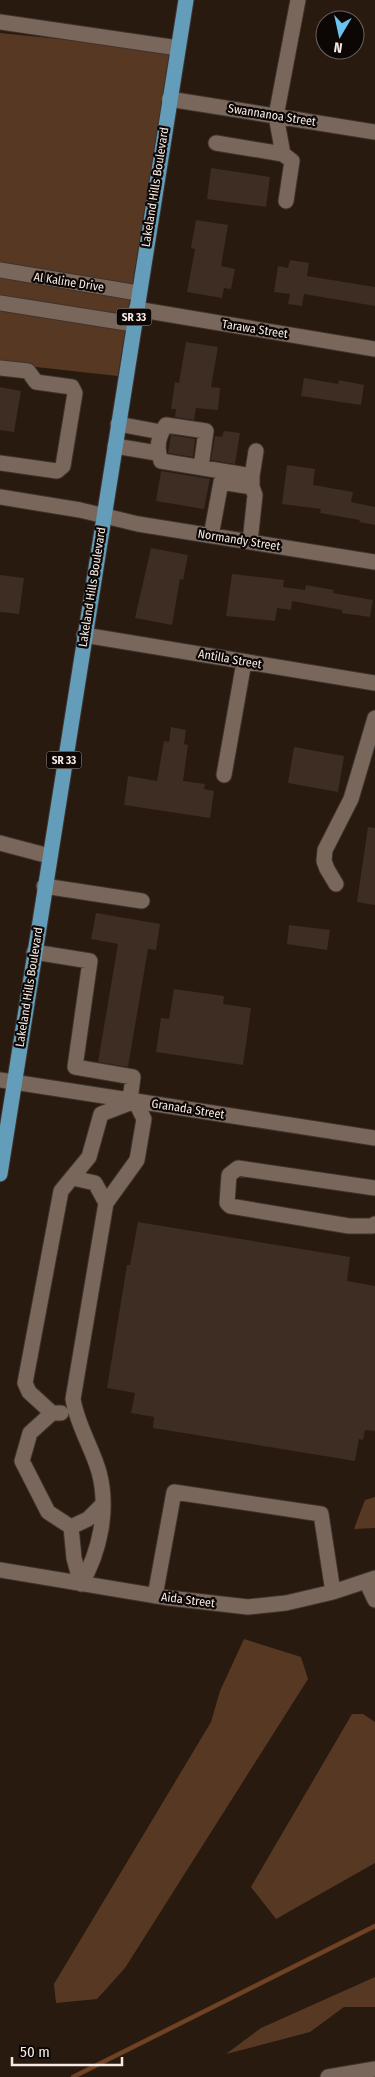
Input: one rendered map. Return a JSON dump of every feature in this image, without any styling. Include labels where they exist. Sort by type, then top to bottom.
[{"type":"main road","name":"Lakeland Hills Boulevard","points":[[0,1174],[7,1081],[34,952],[186,0]]},
{"type":"street","points":[[283,154],[276,116],[298,0]]},
{"type":"street","points":[[0,22],[178,48]]},
{"type":"street","name":"Swannanoa Street","points":[[169,99],[375,132]]},
{"type":"street","points":[[216,143],[283,154],[292,161],[286,202]]},
{"type":"street","name":"Al Kaline Drive","points":[[0,270],[138,293]]},
{"type":"street","points":[[0,303],[133,324]]},
{"type":"street","name":"Tarawa Street","points":[[136,309],[375,348]]},
{"type":"street","points":[[0,368],[28,371],[36,382],[72,387],[75,393],[63,466],[57,471],[0,463]]},
{"type":"street","points":[[118,424],[161,432]]},
{"type":"street","points":[[201,467],[206,431],[166,425],[161,432],[157,453],[161,462],[201,467],[252,482]]},
{"type":"street","points":[[115,446],[157,453]]},
{"type":"street","points":[[250,542],[255,495],[252,482],[256,451]]},
{"type":"street","points":[[211,536],[221,482],[252,482]]},
{"type":"street","name":"Normandy Street","points":[[0,497],[211,536],[375,562]]},
{"type":"street","name":"Antilla Street","points":[[84,635],[375,683]]},
{"type":"street","points":[[224,775],[244,662]]},
{"type":"street","points":[[336,884],[324,861],[325,850],[351,800],[375,718]]},
{"type":"street","points":[[0,843],[49,856]]},
{"type":"street","points":[[44,886],[142,902]]},
{"type":"street","points":[[34,952],[90,961],[71,1091]]},
{"type":"street","points":[[75,1067],[133,1077],[132,1100],[144,1119],[137,1160],[106,1203],[73,1399],[75,1412],[99,1472],[102,1505],[101,1532],[96,1552],[81,1584]]},
{"type":"street","name":"Granada Street","points":[[7,1081],[375,1138]]},
{"type":"street","points":[[52,1413],[29,1392],[25,1383],[61,1191],[90,1157],[101,1114],[132,1100]]},
{"type":"street","points":[[375,1188],[238,1168],[229,1175],[227,1203],[230,1206],[349,1226],[372,1226],[375,1224]]},
{"type":"street","points":[[73,1178],[95,1183],[106,1203]]},
{"type":"street","points":[[71,1527],[48,1512],[22,1461],[30,1433],[52,1413],[75,1412]]},
{"type":"street","points":[[156,1596],[174,1492],[321,1514],[333,1592]]},
{"type":"street","points":[[71,1527],[88,1519],[102,1505]]},
{"type":"street","points":[[71,1527],[74,1558],[81,1584]]},
{"type":"street","name":"Aida Street","points":[[0,1570],[156,1596],[248,1607],[272,1606],[333,1592],[371,1579]]},
{"type":"street","points":[[371,1579],[375,1600]]},
{"type":"street","points":[[328,2077],[356,2074],[375,2069]]},
{"type":"shaded area","points":[[0,33],[170,50],[118,376],[0,363]]},
{"type":"shaded area","points":[[375,1497],[375,1528],[354,1529],[365,1500]]},
{"type":"shaded area","points":[[244,1639],[301,1657],[308,1679],[125,1968],[97,1999],[56,2003],[54,1984],[211,1722],[220,1691]]},
{"type":"shaded area","points":[[352,1714],[363,1714],[375,1722],[375,1863],[276,1919],[251,1887]]},
{"type":"shaded area","points":[[375,1977],[375,2007],[344,2007],[310,2032],[226,2054],[261,2028]]},
{"type":"building","points":[[211,168],[270,177],[266,207],[207,199]]},
{"type":"building","points":[[196,220],[228,225],[221,266],[235,269],[231,289],[224,288],[222,298],[187,292],[195,249],[191,248]]},
{"type":"building","points":[[290,260],[309,263],[307,276],[375,287],[375,306],[304,294],[302,306],[288,304],[290,294],[274,292],[278,266],[288,268]]},
{"type":"building","points":[[186,342],[218,347],[211,387],[220,388],[218,410],[196,408],[194,420],[175,417],[176,409],[171,409],[175,382],[179,383]]},
{"type":"building","points":[[304,378],[338,384],[339,380],[364,385],[361,405],[301,396]]},
{"type":"building","points":[[0,387],[21,391],[14,432],[0,430]]},
{"type":"building","points":[[224,431],[240,433],[235,464],[211,460],[215,436],[222,437]]},
{"type":"building","points":[[171,435],[195,439],[193,457],[168,453]]},
{"type":"building","points":[[287,465],[315,469],[313,485],[353,492],[351,502],[375,507],[375,525],[359,522],[360,520],[320,513],[321,509],[282,504]]},
{"type":"building","points":[[161,471],[210,479],[204,509],[156,501]]},
{"type":"building","points":[[151,548],[188,555],[183,580],[180,579],[172,625],[135,618]]},
{"type":"building","points":[[232,574],[284,580],[283,587],[305,590],[306,585],[334,590],[333,593],[373,600],[370,617],[342,613],[342,610],[292,601],[291,610],[277,608],[275,621],[226,616]]},
{"type":"building","points":[[0,575],[24,578],[19,614],[0,612]]},
{"type":"building","points":[[171,727],[186,730],[184,744],[188,745],[183,781],[205,784],[204,789],[214,791],[210,818],[124,805],[128,776],[157,781],[164,741],[169,742]]},
{"type":"building","points":[[294,747],[344,756],[338,792],[288,783]]},
{"type":"building","points":[[368,827],[375,828],[375,905],[357,902]]},
{"type":"building","points":[[96,913],[160,924],[156,950],[148,949],[128,1067],[98,1062],[118,944],[91,939]]},
{"type":"building","points":[[289,925],[330,930],[327,950],[287,944]]},
{"type":"building","points":[[174,989],[224,996],[223,1004],[251,1008],[243,1065],[156,1052],[161,1018],[169,1019]]},
{"type":"building","points":[[138,1222],[350,1257],[347,1281],[375,1286],[375,1431],[365,1430],[363,1440],[359,1439],[355,1461],[153,1428],[154,1417],[131,1413],[135,1393],[107,1388],[127,1265],[130,1265]]},
{"type":"waterway","points":[[73,2077],[375,1926]]}]
